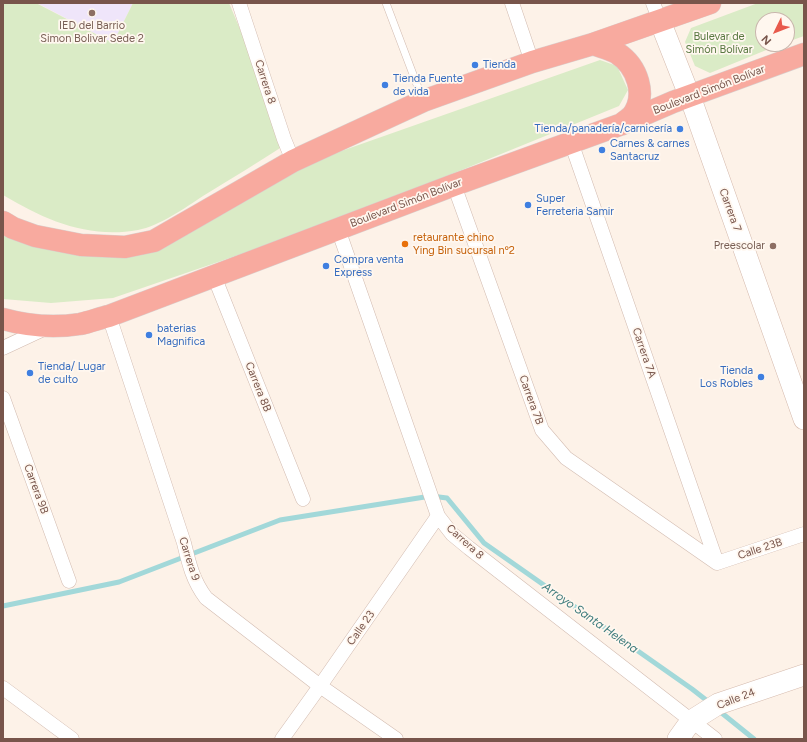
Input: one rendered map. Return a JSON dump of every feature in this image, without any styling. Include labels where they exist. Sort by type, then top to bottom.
[{"type":"highway","points":[[3,222],[13,228],[34,236],[80,245],[125,247],[154,241],[293,161],[423,101],[532,62],[593,44],[656,12],[710,3]]},
{"type":"highway","points":[[593,44],[616,53],[629,63],[635,73],[640,92],[637,105],[632,115],[622,124]]},
{"type":"highway","name":"Boulevard Simón Bolívar","points":[[3,319],[27,324],[51,326],[80,324],[109,316],[454,185],[622,124],[689,96],[804,54]]},
{"type":"street","name":"Carrera 8","points":[[239,3],[284,140],[293,161]]},
{"type":"street","points":[[512,3],[532,62]]},
{"type":"street","name":"Carrera 7","points":[[656,12],[689,96],[804,419]]},
{"type":"street","name":"Carrera 7A","points":[[571,142],[717,563]]},
{"type":"street","name":"Carrera 7B","points":[[454,185],[542,430],[566,458],[717,563]]},
{"type":"street","name":"Carrera 8","points":[[338,229],[438,516],[452,534],[469,548],[714,739]]},
{"type":"street","name":"Carrera 8B","points":[[214,276],[303,499]]},
{"type":"street","name":"Carrera 9","points":[[109,316],[184,543],[196,585],[206,598],[320,686],[396,739]]},
{"type":"street","points":[[3,348],[51,326]]},
{"type":"street","name":"Carrera 9B","points":[[3,398],[69,581]]},
{"type":"street","name":"Calle 23","points":[[282,739],[438,516]]},
{"type":"street","name":"Calle 23B","points":[[717,563],[804,534]]},
{"type":"street","name":"Calle 24","points":[[678,739],[691,721],[718,704],[804,675]]},
{"type":"street","points":[[3,688],[72,739]]},
{"type":"lane","points":[[386,3],[423,101]]},
{"type":"shaded area","name":"IED del Barrio Simon Bolivar Sede 2","points":[[37,3],[133,3],[113,43]]},
{"type":"green space","points":[[3,3],[36,3],[113,43],[133,3],[229,3],[288,143],[180,211],[163,221],[146,228],[120,232],[102,232],[68,225],[35,212],[3,195]]},
{"type":"green space","name":"Bulevar de Simón Bolívar","points":[[758,3],[804,3],[804,36],[795,39],[795,12],[755,12],[755,52],[761,52],[710,73],[695,66],[685,42],[691,28]]},
{"type":"green space","points":[[600,60],[617,66],[628,90],[619,106],[329,224],[113,298],[51,303],[3,299],[3,219],[137,250],[313,161]]},
{"type":"waterway","points":[[3,606],[119,582],[280,520],[431,496],[447,498],[484,543],[710,703]]},
{"type":"waterway","name":"Arroyo Santa Helena","points":[[718,710],[754,739]]},
{"type":"place","name":"IED del Barrio Simon Bolivar Sede 2","points":[[92,13]]},
{"type":"place","name":"Tienda","points":[[475,65]]},
{"type":"place","name":"Tienda Fuente de vida","points":[[385,85]]},
{"type":"place","name":"Tienda/panadería/carnicería","points":[[680,129]]},
{"type":"place","name":"Carnes & carnes Santacruz","points":[[602,150]]},
{"type":"place","name":"Super Ferreteria Samir","points":[[528,205]]},
{"type":"place","name":"retaurante chino Ying Bin sucursal nº2","points":[[405,244]]},
{"type":"place","name":"Preescolar","points":[[773,246]]},
{"type":"place","name":"Compra venta Express","points":[[326,266]]},
{"type":"place","name":"baterias Magnifica","points":[[149,335]]},
{"type":"place","name":"Tienda/ Lugar de culto","points":[[30,373]]},
{"type":"place","name":"Tienda Los Robles","points":[[761,377]]}]
